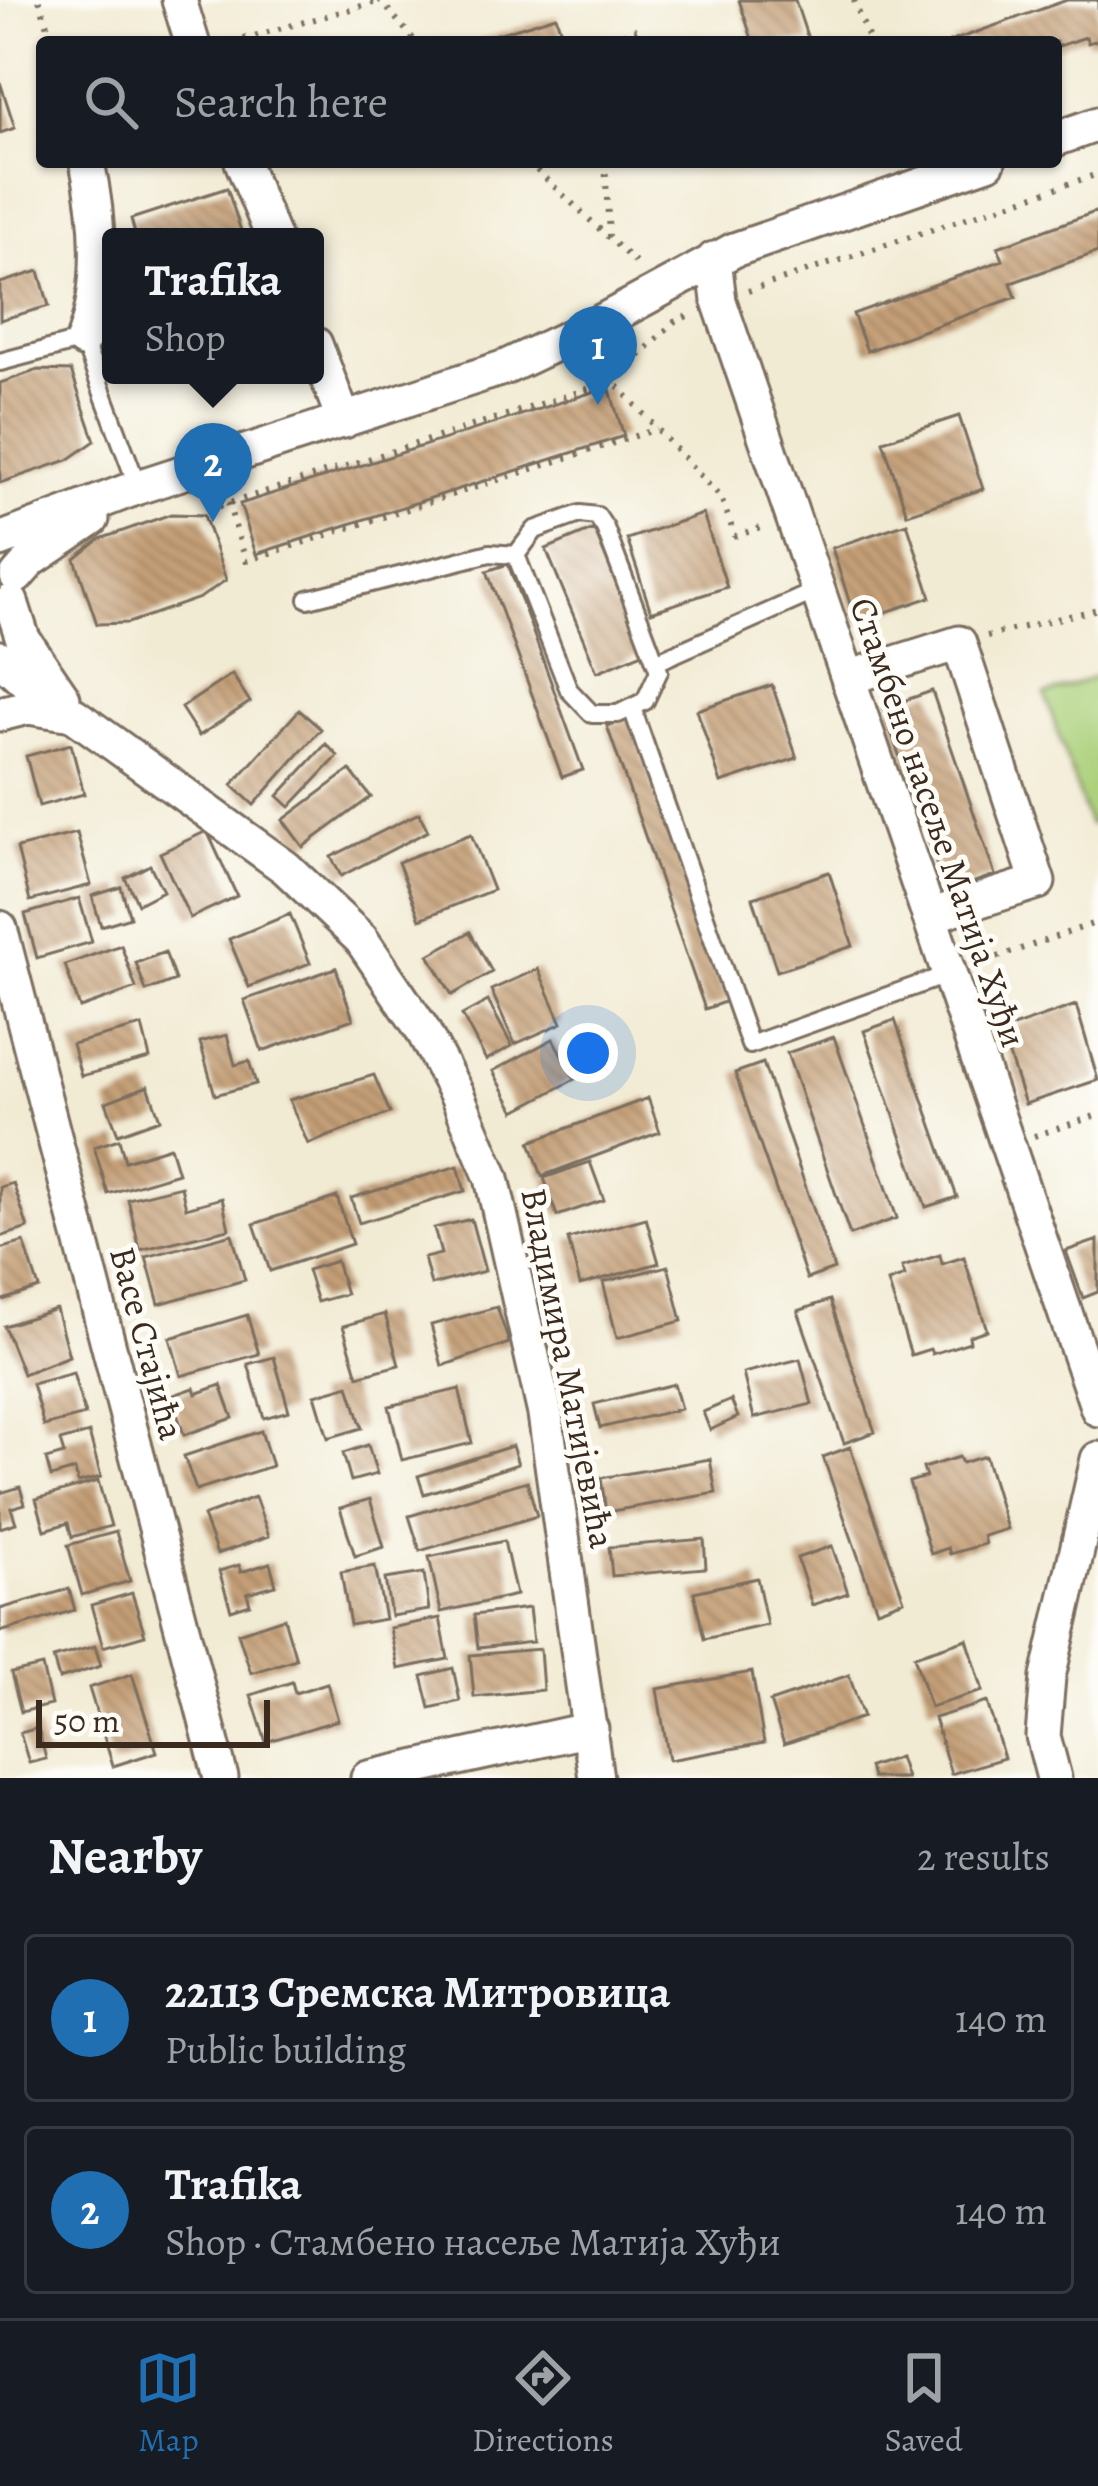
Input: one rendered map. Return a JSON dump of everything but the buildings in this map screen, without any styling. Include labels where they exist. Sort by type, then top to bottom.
[{"type":"street","points":[[179,0],[190,36]]},
{"type":"street","points":[[1062,137],[1098,124]]},
{"type":"street","points":[[83,340],[94,289],[98,211],[88,168]]},
{"type":"street","points":[[244,168],[269,228]]},
{"type":"street","points":[[0,540],[138,487],[506,368],[714,259],[971,168]]},
{"type":"street","name":"Стамбено насеље Матија Хуђи","points":[[714,259],[719,301],[1098,1409]]},
{"type":"street","points":[[324,368],[344,421]]},
{"type":"street","points":[[9,598],[31,560],[138,487]]},
{"type":"street","name":"Владимира Матијевића","points":[[0,540],[12,556],[9,598],[23,639],[74,715]]},
{"type":"street","points":[[848,678],[959,643],[1038,882],[929,916]]},
{"type":"street","name":"Владимира Матијевића","points":[[0,658],[41,695],[286,868],[361,939],[422,1029],[458,1094],[492,1178],[545,1414],[596,1778]]},
{"type":"street","points":[[0,714],[28,707],[74,715]]},
{"type":"street","name":"Васе Стајића","points":[[0,928],[220,1778]]},
{"type":"street","points":[[1054,1778],[1043,1736],[1048,1677],[1098,1459]]},
{"type":"street","points":[[368,1778],[591,1730]]},
{"type":"lane","points":[[0,362],[83,340],[138,487]]},
{"type":"lane","points":[[580,514],[597,516],[656,662],[658,671],[645,701],[618,714],[592,714],[577,701],[516,555],[535,530],[580,514]]},
{"type":"lane","points":[[308,598],[490,554],[516,555]]},
{"type":"lane","points":[[656,662],[818,590]]},
{"type":"lane","points":[[632,708],[750,1045],[949,974]]},
{"type":"path","points":[[39,0],[51,36]]},
{"type":"path","points":[[253,36],[380,0],[411,36]]},
{"type":"path","points":[[854,0],[868,36]]},
{"type":"path","points":[[617,36],[642,27]]},
{"type":"path","points":[[534,168],[662,287]]},
{"type":"path","points":[[605,168],[609,239]]},
{"type":"path","points":[[208,510],[613,381],[674,322],[719,301],[1098,174]]},
{"type":"path","points":[[613,381],[721,498],[735,536],[793,518]]},
{"type":"path","points":[[228,503],[246,561],[657,428]]},
{"type":"path","points":[[1094,610],[1098,622]]},
{"type":"path","points":[[949,974],[1098,922]]},
{"type":"path","points":[[1007,1144],[1098,1115]]},
{"type":"green space","points":[[1098,676],[1098,822],[1089,825],[1045,695]]},
{"type":"place","name":"22113 Сремска Митровица","points":[[598,405]]},
{"type":"place","name":"Trafika","points":[[213,522]]}]
